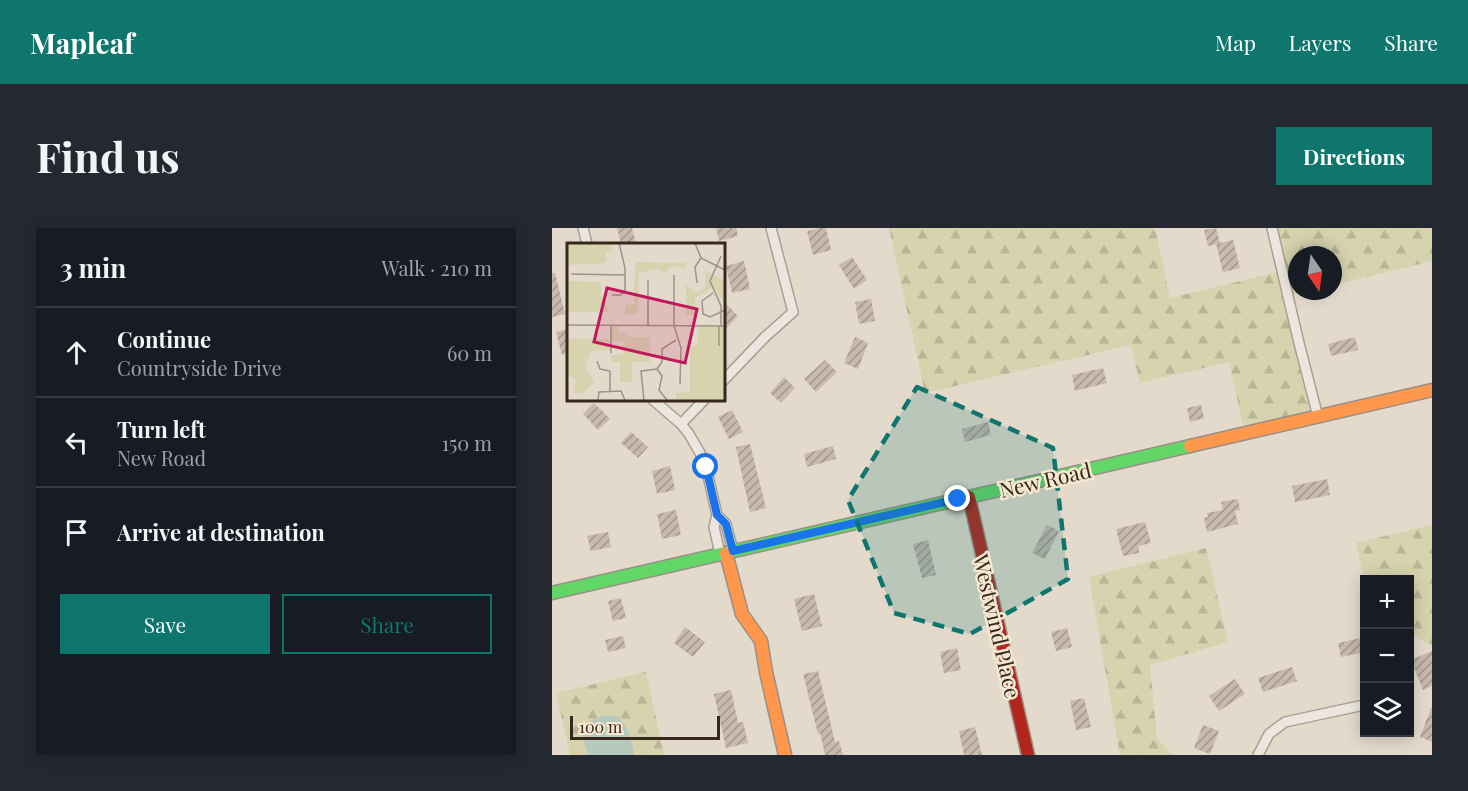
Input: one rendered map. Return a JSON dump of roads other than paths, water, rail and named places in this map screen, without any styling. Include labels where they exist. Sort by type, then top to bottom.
[{"type":"street","points":[[583,228],[587,243]]},
{"type":"street","points":[[724,380],[792,312],[771,228]]},
{"type":"street","points":[[1272,228],[1318,417]]},
{"type":"street","name":"New Road","points":[[552,593],[1432,390]]},
{"type":"street","points":[[653,400],[681,424],[695,443],[706,467],[717,515],[714,527],[726,553],[742,614],[761,641],[785,755]]},
{"type":"street","points":[[681,424],[704,400]]},
{"type":"street","name":"Westwind Place","points":[[969,497],[1028,755]]},
{"type":"street","points":[[1258,755],[1269,734],[1285,722],[1360,706]]}]
